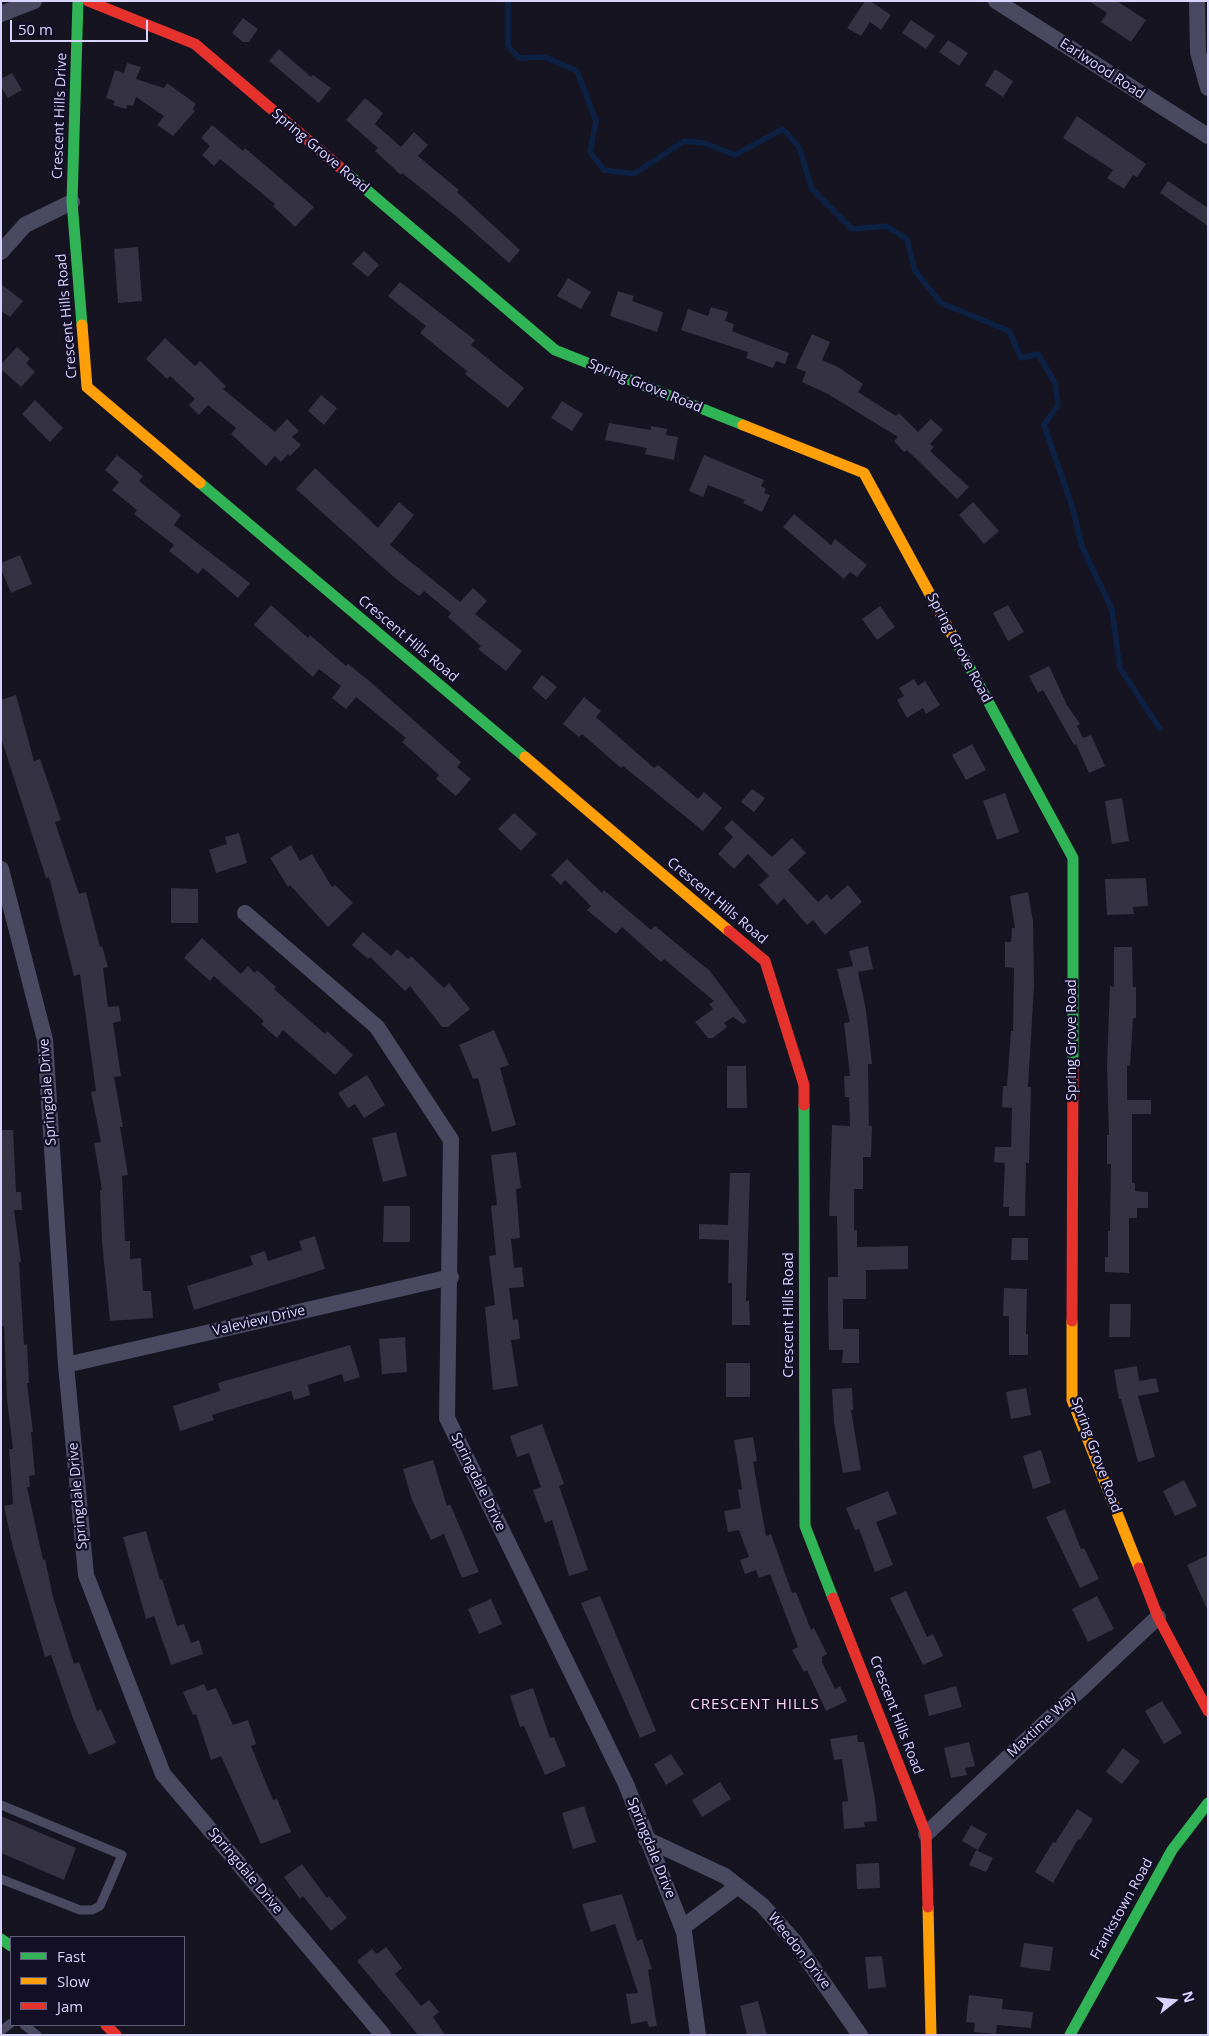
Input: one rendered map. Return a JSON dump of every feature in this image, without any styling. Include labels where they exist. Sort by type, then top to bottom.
[{"type":"street","points":[[1,14],[34,1]]},
{"type":"street","name":"Crescent Hills Drive","points":[[72,202],[78,1]]},
{"type":"street","name":"Spring Grove Road","points":[[88,1],[195,44],[556,350],[864,473],[1072,858],[1072,1400],[1158,1617],[1208,1710]]},
{"type":"street","name":"Earlwood Road","points":[[996,1],[1208,136]]},
{"type":"street","points":[[1197,1],[1198,52],[1208,88]]},
{"type":"street","points":[[1,252],[25,225],[72,202]]},
{"type":"street","name":"Crescent Hills Road","points":[[72,202],[87,387],[765,961],[804,1085],[805,1526],[926,1834],[930,2035]]},
{"type":"street","name":"Springdale Drive","points":[[1,869],[45,1040],[66,1365],[86,1575],[163,1774],[382,2035]]},
{"type":"street","name":"Springdale Drive","points":[[245,913],[377,1027],[451,1140],[451,1277],[447,1418],[626,1784],[646,1839],[683,1927],[698,2035]]},
{"type":"street","name":"Valeview Drive","points":[[66,1365],[451,1277]]},
{"type":"street","name":"Maxtime Way","points":[[926,1834],[1158,1617]]},
{"type":"street","name":"Frankstown Road","points":[[1070,2035],[1172,1850],[1208,1803]]},
{"type":"street","name":"Weedon Drive","points":[[646,1839],[725,1876],[762,1904],[795,1942],[860,2035]]},
{"type":"street","points":[[683,1927],[738,1886]]},
{"type":"lane","points":[[1,1805],[122,1855],[100,1906],[92,1910],[80,1910],[1,1879]]},
{"type":"lane","points":[[25,2026],[38,2035]]},
{"type":"building","points":[[865,1],[870,1],[891,15],[881,30],[870,22],[861,36],[847,28]]},
{"type":"building","points":[[1089,1],[1117,1],[1146,20],[1131,42],[1101,22],[1107,13]]},
{"type":"building","points":[[243,18],[258,29],[249,42],[243,42],[232,33]]},
{"type":"building","points":[[911,20],[935,36],[926,49],[902,33]]},
{"type":"building","points":[[948,40],[968,53],[959,66],[939,52]]},
{"type":"building","points":[[279,49],[311,77],[313,75],[331,88],[319,103],[269,61]]},
{"type":"building","points":[[127,63],[141,67],[136,79],[164,88],[167,83],[196,104],[193,109],[195,111],[173,136],[157,125],[164,116],[136,97],[133,106],[127,105],[126,109],[113,105],[115,101],[106,98],[115,70],[124,73]]},
{"type":"building","points":[[995,69],[1013,81],[1003,97],[985,85]]},
{"type":"building","points":[[12,73],[22,90],[8,98],[1,87],[1,79]]},
{"type":"building","points":[[365,98],[383,113],[375,124],[401,147],[414,132],[428,145],[418,156],[459,190],[457,192],[520,250],[509,263],[457,217],[402,173],[401,175],[375,151],[378,148],[346,120]]},
{"type":"building","points":[[1077,116],[1146,164],[1137,177],[1133,175],[1124,189],[1107,178],[1113,170],[1063,138]]},
{"type":"building","points":[[212,125],[243,151],[245,148],[314,207],[295,227],[273,206],[275,204],[220,159],[214,166],[202,155],[210,146],[201,138]]},
{"type":"building","points":[[1168,181],[1208,208],[1208,226],[1160,193]]},
{"type":"building","points":[[138,247],[142,301],[118,303],[114,249]]},
{"type":"building","points":[[364,251],[379,265],[368,277],[352,264]]},
{"type":"building","points":[[568,278],[591,292],[581,309],[557,296]]},
{"type":"building","points":[[400,282],[475,340],[471,345],[524,388],[508,408],[465,374],[467,371],[420,333],[426,326],[388,296]]},
{"type":"building","points":[[1,284],[23,301],[10,317],[1,311]]},
{"type":"building","points":[[618,291],[634,296],[632,301],[663,312],[657,332],[610,316]]},
{"type":"building","points":[[711,307],[728,312],[725,321],[734,324],[732,331],[789,353],[785,364],[776,361],[773,368],[746,358],[748,352],[681,330],[688,309],[708,316]]},
{"type":"building","points":[[812,334],[830,342],[822,360],[838,367],[863,384],[858,392],[896,416],[899,413],[918,432],[931,419],[943,430],[930,444],[934,447],[930,451],[969,487],[957,499],[907,450],[904,452],[894,441],[898,437],[828,394],[802,382],[806,372],[796,368]]},
{"type":"building","points":[[165,338],[195,366],[200,361],[226,386],[223,389],[275,432],[287,419],[299,431],[292,437],[301,445],[290,456],[288,454],[281,462],[275,456],[266,466],[231,434],[236,428],[208,405],[199,415],[189,405],[195,399],[170,376],[167,379],[146,359]]},
{"type":"building","points":[[17,347],[30,359],[26,363],[35,372],[21,387],[1,369],[1,364]]},
{"type":"building","points":[[321,395],[337,408],[324,425],[308,411]]},
{"type":"building","points":[[35,400],[63,428],[50,442],[22,414]]},
{"type":"building","points":[[562,401],[583,414],[572,431],[551,418]]},
{"type":"building","points":[[609,423],[651,430],[651,426],[667,429],[666,435],[678,437],[674,460],[645,454],[647,448],[605,440]]},
{"type":"building","points":[[117,455],[143,476],[139,481],[181,515],[174,525],[250,583],[238,598],[203,568],[198,574],[169,551],[174,545],[134,514],[137,510],[112,490],[119,482],[105,470]]},
{"type":"building","points":[[704,455],[764,480],[761,486],[766,489],[764,493],[770,495],[762,512],[743,503],[745,500],[708,485],[703,497],[689,491]]},
{"type":"building","points":[[315,468],[378,528],[399,502],[414,515],[390,545],[460,602],[473,588],[487,601],[475,614],[522,651],[506,671],[478,649],[481,646],[448,617],[451,613],[424,591],[419,596],[395,578],[296,489]]},
{"type":"building","points":[[973,502],[999,531],[984,544],[959,515]]},
{"type":"building","points":[[794,514],[831,545],[835,539],[867,565],[857,577],[850,572],[844,579],[783,527]]},
{"type":"building","points":[[20,555],[32,584],[11,593],[1,569],[1,563]]},
{"type":"building","points":[[271,605],[308,638],[310,635],[346,666],[348,664],[367,679],[461,762],[457,767],[471,779],[456,796],[436,779],[439,775],[402,742],[406,738],[356,697],[346,709],[332,698],[341,686],[319,669],[313,677],[254,625]]},
{"type":"building","points":[[1008,605],[1024,632],[1008,641],[993,613]]},
{"type":"building","points":[[880,606],[895,627],[877,640],[862,619]]},
{"type":"building","points":[[1049,666],[1067,705],[1080,724],[1077,726],[1083,738],[1091,735],[1105,766],[1089,773],[1076,744],[1074,745],[1043,690],[1038,693],[1029,676]]},
{"type":"building","points":[[542,675],[557,687],[546,700],[532,688]]},
{"type":"building","points":[[914,679],[918,686],[925,681],[940,705],[926,714],[923,708],[907,718],[897,700],[904,696],[899,688]]},
{"type":"building","points":[[16,695],[34,761],[40,759],[61,820],[55,822],[79,894],[86,892],[100,947],[102,946],[108,967],[103,968],[108,1007],[119,1006],[121,1021],[113,1023],[121,1076],[114,1077],[123,1127],[120,1127],[128,1175],[122,1176],[125,1241],[130,1241],[130,1259],[141,1258],[143,1291],[151,1291],[153,1318],[110,1321],[102,1242],[100,1190],[102,1190],[94,1143],[101,1142],[91,1092],[96,1091],[80,974],[74,976],[49,877],[46,878],[1,738],[1,700]]},
{"type":"building","points":[[584,697],[601,711],[596,717],[654,768],[658,765],[698,799],[704,792],[722,808],[703,831],[623,766],[621,768],[582,734],[579,737],[563,724]]},
{"type":"building","points":[[972,744],[986,770],[966,780],[952,755]]},
{"type":"building","points":[[752,789],[765,798],[754,812],[741,802]]},
{"type":"building","points":[[1005,793],[1019,832],[997,840],[983,801]]},
{"type":"building","points":[[1122,798],[1129,841],[1112,844],[1105,801]]},
{"type":"building","points":[[514,813],[537,834],[521,851],[498,829]]},
{"type":"building","points":[[732,820],[772,857],[792,838],[806,853],[788,870],[818,902],[827,894],[831,900],[848,885],[862,902],[825,935],[813,920],[807,925],[784,898],[777,905],[759,885],[769,876],[748,854],[734,869],[718,854],[733,837],[724,828]]},
{"type":"building","points":[[239,833],[247,863],[216,873],[209,850],[227,844],[225,837]]},
{"type":"building","points":[[291,845],[300,861],[312,854],[332,887],[335,885],[353,903],[328,927],[290,885],[288,887],[270,858]]},
{"type":"building","points":[[567,859],[602,893],[604,890],[651,930],[655,926],[710,971],[747,1021],[743,1024],[733,1017],[724,1023],[727,1027],[713,1038],[708,1038],[695,1022],[713,1009],[709,1004],[714,1001],[664,959],[661,962],[622,927],[616,934],[587,910],[591,906],[565,880],[561,885],[551,875]]},
{"type":"building","points":[[1146,878],[1148,906],[1133,907],[1134,914],[1107,915],[1105,879]]},
{"type":"building","points":[[171,888],[198,889],[198,923],[171,923]]},
{"type":"building","points":[[1028,892],[1033,921],[1034,986],[1028,1087],[1031,1087],[1029,1163],[1026,1163],[1025,1216],[1009,1216],[1009,1207],[1003,1207],[1005,1163],[994,1162],[995,1147],[1011,1147],[1012,1108],[1002,1107],[1003,1086],[1007,1086],[1011,1031],[1013,1031],[1014,968],[1005,967],[1005,942],[1011,942],[1012,928],[1015,928],[1010,896]]},
{"type":"building","points":[[363,932],[391,956],[397,949],[408,959],[411,956],[444,988],[449,983],[470,1009],[448,1027],[442,1027],[410,986],[405,991],[370,957],[368,959],[352,945]]},
{"type":"building","points":[[202,938],[241,974],[248,966],[255,973],[257,970],[276,987],[274,989],[325,1034],[327,1031],[353,1055],[335,1075],[283,1030],[277,1038],[261,1024],[264,1021],[214,976],[210,981],[184,958]]},
{"type":"building","points":[[868,946],[873,969],[858,972],[866,1010],[872,1064],[868,1064],[869,1126],[872,1126],[871,1157],[863,1157],[863,1189],[854,1189],[854,1230],[857,1230],[857,1247],[908,1246],[908,1269],[866,1270],[866,1299],[843,1299],[843,1329],[859,1329],[859,1363],[842,1363],[843,1350],[829,1350],[828,1307],[828,1277],[838,1277],[837,1216],[829,1216],[832,1125],[850,1126],[849,1097],[845,1097],[844,1076],[850,1076],[844,1023],[850,1022],[837,969],[853,966],[849,951]]},
{"type":"building","points":[[1114,947],[1132,947],[1133,987],[1136,987],[1136,1018],[1133,1018],[1130,1066],[1127,1065],[1127,1100],[1151,1100],[1151,1114],[1132,1114],[1132,1183],[1135,1183],[1135,1191],[1148,1192],[1148,1208],[1137,1208],[1137,1218],[1129,1218],[1129,1273],[1105,1272],[1105,1257],[1108,1257],[1108,1231],[1110,1231],[1111,1164],[1107,1164],[1107,1135],[1109,1135],[1107,1065],[1110,986],[1114,987]]},
{"type":"building","points":[[494,1030],[509,1065],[500,1068],[516,1125],[492,1132],[478,1078],[473,1079],[459,1045]]},
{"type":"building","points":[[727,1066],[746,1066],[747,1108],[727,1108]]},
{"type":"building","points":[[367,1075],[385,1105],[364,1118],[355,1104],[348,1108],[338,1093]]},
{"type":"building","points":[[1,1130],[13,1130],[16,1192],[21,1192],[22,1210],[14,1210],[21,1262],[19,1262],[24,1345],[27,1344],[29,1383],[27,1383],[33,1432],[31,1432],[35,1475],[29,1476],[30,1487],[27,1487],[43,1560],[45,1559],[53,1597],[74,1664],[79,1662],[97,1711],[101,1709],[116,1743],[89,1755],[74,1721],[51,1655],[45,1657],[13,1548],[4,1506],[13,1504],[9,1449],[13,1449],[7,1400],[4,1326],[1,1326]]},
{"type":"building","points":[[396,1132],[407,1176],[383,1182],[372,1138]]},
{"type":"building","points":[[516,1152],[521,1188],[516,1189],[520,1238],[511,1239],[514,1268],[522,1267],[524,1287],[509,1288],[513,1320],[518,1319],[520,1339],[511,1340],[518,1386],[493,1390],[485,1307],[495,1305],[489,1256],[496,1255],[491,1206],[497,1205],[491,1155]]},
{"type":"building","points":[[730,1173],[750,1173],[746,1301],[749,1301],[750,1325],[732,1325],[732,1283],[728,1283],[729,1240],[699,1239],[699,1224],[728,1225]]},
{"type":"building","points":[[384,1206],[410,1206],[410,1242],[383,1242]]},
{"type":"building","points":[[315,1236],[325,1269],[194,1310],[187,1286],[253,1265],[250,1256],[265,1251],[268,1261],[302,1250],[299,1241]]},
{"type":"building","points":[[1012,1238],[1028,1238],[1028,1260],[1011,1260]]},
{"type":"building","points":[[1004,1288],[1027,1289],[1026,1334],[1028,1334],[1028,1355],[1009,1355],[1009,1316],[1003,1316]]},
{"type":"building","points":[[1110,1304],[1131,1304],[1130,1337],[1109,1337]]},
{"type":"building","points":[[405,1337],[407,1372],[382,1374],[379,1339]]},
{"type":"building","points":[[350,1345],[360,1377],[344,1382],[342,1374],[308,1385],[310,1395],[294,1400],[291,1391],[212,1415],[214,1420],[180,1431],[173,1406],[220,1391],[218,1383]]},
{"type":"building","points":[[726,1363],[750,1363],[750,1397],[726,1397]]},
{"type":"building","points":[[1137,1366],[1139,1381],[1156,1378],[1159,1392],[1138,1396],[1155,1457],[1138,1462],[1121,1399],[1119,1399],[1114,1370]]},
{"type":"building","points":[[852,1388],[853,1410],[851,1410],[861,1470],[843,1473],[834,1422],[832,1389]]},
{"type":"building","points":[[1026,1388],[1031,1415],[1011,1419],[1006,1392]]},
{"type":"building","points":[[542,1424],[564,1484],[559,1486],[588,1570],[569,1576],[552,1520],[545,1523],[533,1490],[541,1487],[529,1453],[517,1457],[510,1436]]},
{"type":"building","points":[[753,1437],[757,1461],[753,1462],[766,1536],[771,1534],[792,1593],[796,1592],[811,1630],[814,1628],[827,1654],[822,1657],[822,1662],[835,1689],[840,1686],[847,1701],[826,1711],[807,1670],[804,1672],[792,1650],[798,1647],[770,1574],[759,1578],[756,1570],[745,1574],[740,1560],[749,1557],[739,1530],[728,1532],[724,1511],[741,1508],[738,1490],[742,1489],[734,1440]]},
{"type":"building","points":[[1041,1450],[1051,1483],[1033,1489],[1023,1456]]},
{"type":"building","points":[[433,1460],[447,1506],[450,1504],[479,1572],[462,1578],[444,1534],[431,1540],[412,1500],[403,1469]]},
{"type":"building","points":[[1184,1480],[1197,1506],[1175,1516],[1163,1491]]},
{"type":"building","points":[[888,1491],[897,1514],[876,1522],[893,1565],[875,1572],[859,1529],[855,1530],[846,1508]]},
{"type":"building","points":[[1065,1509],[1081,1549],[1084,1548],[1099,1579],[1080,1588],[1046,1517]]},
{"type":"building","points":[[146,1531],[160,1580],[162,1579],[177,1626],[184,1624],[191,1643],[199,1640],[203,1654],[171,1665],[154,1616],[146,1619],[123,1537]]},
{"type":"building","points":[[1208,1555],[1208,1611],[1187,1565]]},
{"type":"building","points":[[906,1591],[927,1637],[933,1634],[943,1656],[923,1665],[890,1598]]},
{"type":"building","points":[[600,1596],[656,1731],[640,1738],[581,1603]]},
{"type":"building","points":[[1097,1596],[1114,1629],[1088,1642],[1072,1609]]},
{"type":"building","points":[[491,1599],[502,1624],[479,1634],[468,1609]]},
{"type":"building","points":[[204,1684],[207,1691],[216,1688],[233,1725],[248,1720],[256,1744],[251,1746],[273,1800],[277,1799],[291,1832],[261,1844],[221,1756],[211,1760],[196,1714],[193,1715],[183,1692]]},
{"type":"building","points":[[956,1686],[962,1707],[929,1716],[924,1695]]},
{"type":"building","points":[[533,1688],[550,1738],[554,1737],[566,1766],[545,1775],[524,1726],[520,1727],[510,1696]]},
{"type":"building","points":[[1162,1701],[1182,1733],[1164,1744],[1145,1711]]},
{"type":"building","points":[[857,1735],[858,1742],[864,1742],[875,1799],[877,1821],[864,1822],[865,1827],[844,1829],[842,1802],[848,1801],[842,1759],[834,1760],[830,1739]]},
{"type":"building","points":[[969,1742],[975,1766],[965,1768],[967,1775],[951,1778],[944,1748]]},
{"type":"building","points":[[1123,1748],[1140,1761],[1122,1784],[1106,1772]]},
{"type":"building","points":[[671,1754],[684,1774],[666,1785],[654,1764]]},
{"type":"building","points":[[720,1782],[731,1799],[702,1817],[692,1800]]},
{"type":"building","points":[[584,1806],[596,1842],[573,1849],[562,1813]]},
{"type":"building","points":[[1077,1809],[1093,1819],[1080,1840],[1078,1839],[1053,1883],[1035,1872],[1053,1842],[1055,1843]]},
{"type":"building","points":[[1,1816],[76,1848],[64,1880],[1,1853]]},
{"type":"building","points":[[971,1825],[987,1834],[978,1850],[962,1841]]},
{"type":"building","points":[[976,1850],[993,1858],[986,1872],[969,1865]]},
{"type":"building","points":[[879,1863],[880,1888],[857,1889],[856,1864]]},
{"type":"building","points":[[302,1864],[327,1898],[329,1896],[347,1918],[331,1931],[303,1896],[300,1899],[284,1877]]},
{"type":"building","points":[[622,1894],[637,1941],[642,1939],[652,1969],[648,1970],[657,2026],[649,2027],[647,2021],[631,2024],[626,1994],[638,1993],[615,1924],[591,1932],[582,1904]]},
{"type":"building","points":[[1024,1943],[1053,1947],[1050,1971],[1020,1967]]},
{"type":"building","points":[[386,1947],[402,1968],[395,1974],[421,2006],[429,2000],[439,2012],[433,2017],[445,2035],[418,2035],[357,1961],[372,1949],[377,1954]]},
{"type":"building","points":[[882,1956],[886,1987],[868,1989],[865,1957]]},
{"type":"building","points":[[969,1995],[1003,1999],[1002,2009],[1033,2012],[1031,2028],[997,2025],[996,2034],[974,2032],[975,2023],[966,2022]]},
{"type":"building","points":[[758,2001],[767,2035],[747,2035],[740,2006]]},
{"type":"waterway","points":[[508,1],[508,46],[519,58],[545,57],[577,71],[596,121],[590,152],[604,170],[634,174],[684,141],[704,143],[735,155],[783,129],[799,147],[812,189],[852,229],[886,226],[907,239],[915,271],[941,303],[1009,331],[1021,358],[1038,354],[1055,383],[1058,405],[1044,425],[1072,506],[1082,546],[1112,610],[1120,668],[1160,729]]},
{"type":"traffic: fast","points":[[78,1],[72,202],[82,325]]},
{"type":"traffic: fast","points":[[343,170],[555,350],[743,425]]},
{"type":"traffic: fast","points":[[200,483],[525,757]]},
{"type":"traffic: fast","points":[[951,633],[1073,858],[1073,1067]]},
{"type":"traffic: fast","points":[[804,1105],[805,1526],[833,1598]]},
{"type":"traffic: fast","points":[[1070,2035],[1172,1850],[1208,1803]]},
{"type":"traffic: fast","points":[[1,1939],[10,1945]]},
{"type":"traffic: slow","points":[[82,325],[87,387],[200,483]]},
{"type":"traffic: slow","points":[[743,425],[864,473],[951,633]]},
{"type":"traffic: slow","points":[[525,757],[729,931]]},
{"type":"traffic: slow","points":[[1072,1321],[1072,1400],[1139,1568]]},
{"type":"traffic: slow","points":[[928,1907],[931,2035]]},
{"type":"traffic: jam","points":[[88,1],[195,44],[343,170]]},
{"type":"traffic: jam","points":[[729,931],[765,961],[804,1085],[804,1105]]},
{"type":"traffic: jam","points":[[1072,1321],[1073,1067]]},
{"type":"traffic: jam","points":[[1139,1568],[1158,1617],[1208,1711]]},
{"type":"traffic: jam","points":[[833,1598],[926,1834],[928,1907]]},
{"type":"traffic: jam","points":[[107,2026],[116,2035]]},
{"type":"district","name":"CRESCENT HILLS","points":[[755,1705]]}]
